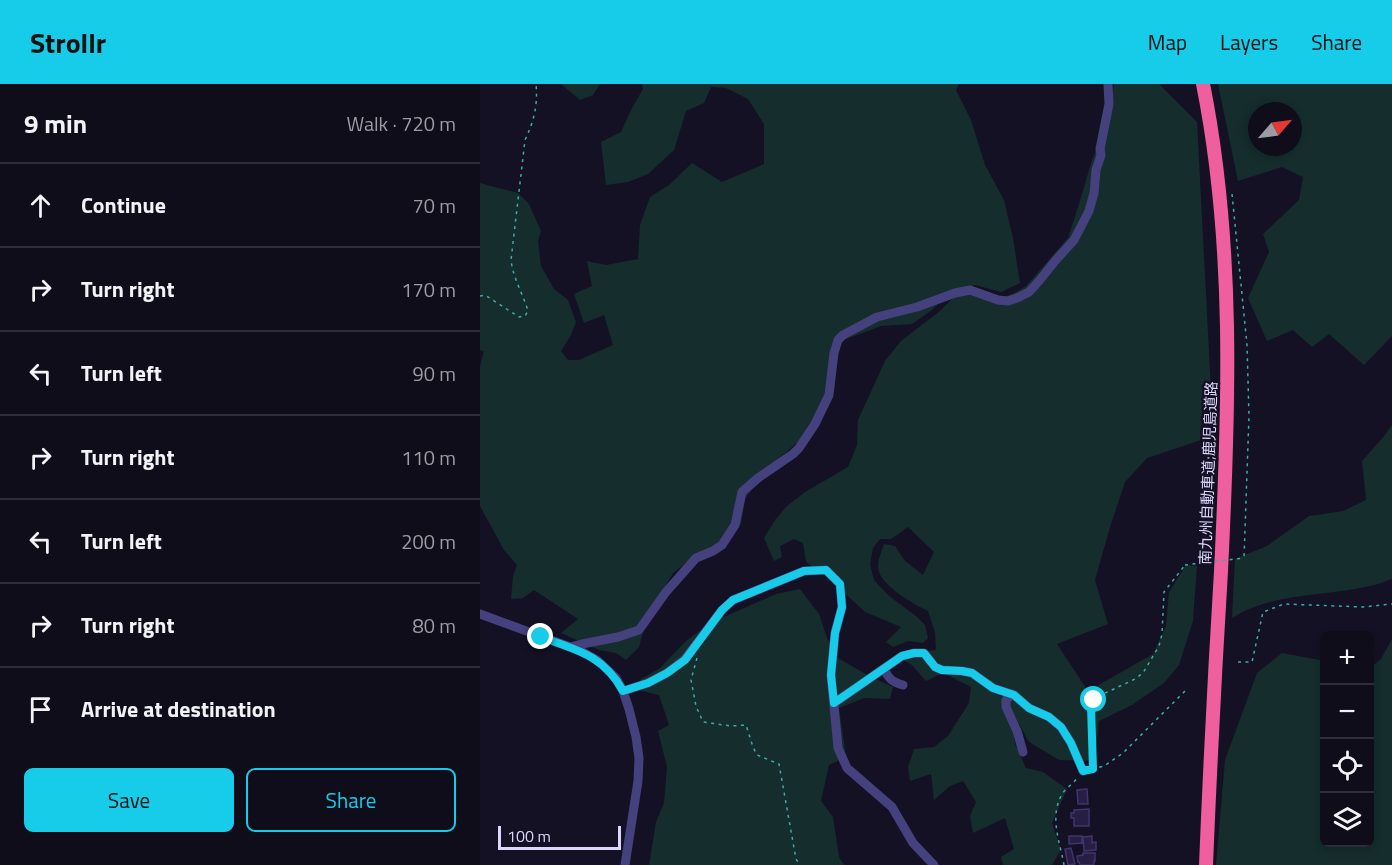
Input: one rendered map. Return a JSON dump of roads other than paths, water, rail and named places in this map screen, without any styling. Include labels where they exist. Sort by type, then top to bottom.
[{"type":"highway","name":"南九州自動車道;鹿児島道路","points":[[1203,84],[1220,204],[1226,276],[1228,360],[1225,495],[1206,865]]},
{"type":"street","points":[[570,647],[618,638],[639,630],[688,566],[696,558],[713,551],[722,544],[735,525],[742,492],[793,454],[815,424],[829,395],[834,353],[838,340],[843,334],[877,317],[917,307],[955,292],[970,290],[998,300],[1008,301],[1029,292],[1074,240],[1089,211],[1095,194],[1096,170],[1101,155],[1100,149],[1109,104],[1108,84]]},
{"type":"street","points":[[623,691],[648,683],[685,660],[722,610],[733,600],[804,571],[826,570],[840,584],[842,607],[835,633],[831,675],[838,748],[847,768],[892,807],[913,843],[934,865]]},
{"type":"street","points":[[480,614],[581,651],[598,661],[616,678],[623,691],[636,737],[639,758],[638,781],[625,865]]},
{"type":"street","points":[[834,703],[902,656],[924,653],[935,667],[942,670],[972,673],[993,688],[1012,694],[1029,708],[1049,717],[1061,727],[1083,771]]},
{"type":"street","points":[[884,669],[894,683],[903,684]]},
{"type":"street","points":[[1012,694],[1006,700],[1006,707],[1017,731],[1023,752]]}]
